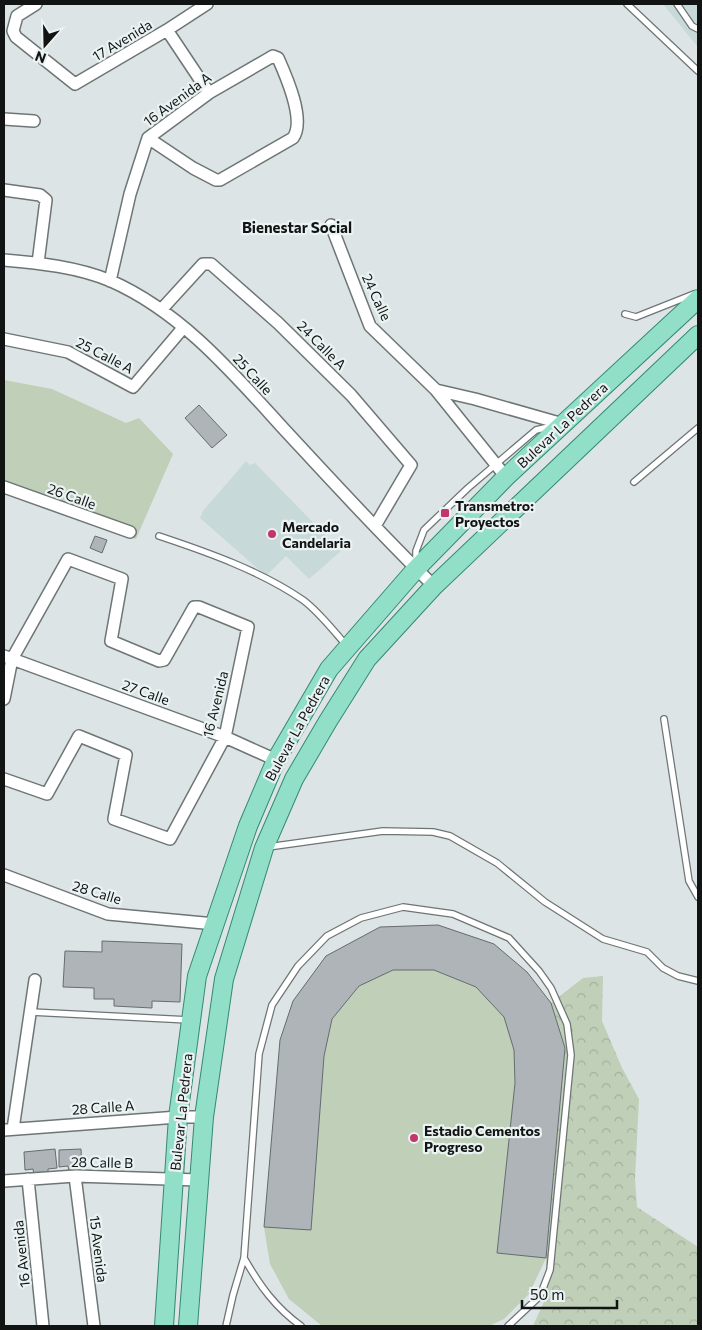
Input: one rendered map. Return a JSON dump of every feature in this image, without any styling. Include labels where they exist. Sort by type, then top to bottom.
[{"type":"main road","name":"Bulevar La Pedrera","points":[[164,1326],[178,1117],[197,976],[248,826],[276,760],[329,670],[501,471],[563,424],[698,299]]},
{"type":"main road","name":"Bulevar La Pedrera","points":[[188,1326],[204,1117],[224,979],[264,848],[294,779],[328,721],[368,659],[434,586],[698,335]]},
{"type":"street","name":"17 Avenida","points":[[36,4],[17,16],[13,31],[16,37],[74,84],[77,84],[167,30],[207,4]]},
{"type":"street","points":[[167,30],[209,92]]},
{"type":"street","name":"16 Avenida A","points":[[110,281],[130,194],[148,138],[209,92],[273,56],[278,58],[294,101],[298,126],[293,138],[224,179],[216,180],[148,138]]},
{"type":"street","points":[[4,120],[34,120]]},
{"type":"street","points":[[4,190],[40,195],[46,200],[38,263]]},
{"type":"street","name":"24 Calle","points":[[331,225],[370,326],[436,390],[501,471]]},
{"type":"street","name":"25 Calle","points":[[4,260],[38,263],[79,271],[110,281],[161,310],[227,366],[375,526],[434,586]]},
{"type":"street","name":"24 Calle A","points":[[161,310],[203,264],[211,264],[278,323],[351,395],[410,464],[375,526]]},
{"type":"street","name":"25 Calle A","points":[[4,339],[68,352],[133,387],[183,328]]},
{"type":"street","points":[[436,390],[563,424]]},
{"type":"street","name":"26 Calle","points":[[4,487],[130,532]]},
{"type":"street","name":"16 Avenida","points":[[4,779],[47,794],[79,736],[126,755],[114,819],[170,839],[225,737],[248,628],[199,607],[194,607],[161,661],[111,641],[122,579],[67,559],[8,658]]},
{"type":"street","points":[[4,699],[8,658]]},
{"type":"street","name":"27 Calle","points":[[8,658],[225,737],[276,760]]},
{"type":"street","name":"28 Calle","points":[[4,875],[108,914],[215,924]]},
{"type":"street","points":[[8,1129],[30,1012],[34,980]]},
{"type":"street","name":"28 Calle A","points":[[8,1129],[178,1117],[204,1117]]},
{"type":"street","name":"28 Calle B","points":[[4,1181],[75,1176],[199,1180]]},
{"type":"street","name":"15 Avenida","points":[[75,1176],[94,1326]]},
{"type":"street","name":"16 Avenida","points":[[28,1179],[43,1326]]},
{"type":"lane","points":[[627,4],[698,71]]},
{"type":"lane","points":[[677,4],[692,26],[698,28]]},
{"type":"lane","points":[[625,314],[636,317],[698,292]]},
{"type":"lane","points":[[634,482],[698,428]]},
{"type":"lane","points":[[159,536],[234,564],[272,582],[305,601],[348,646]]},
{"type":"lane","points":[[664,719],[689,881],[698,897]]},
{"type":"lane","points":[[264,848],[383,831],[433,832],[450,836],[497,863],[545,902],[603,939],[647,952],[664,968],[678,976],[698,981]]},
{"type":"lane","points":[[226,1326],[244,1258],[259,1054],[272,1005],[298,966],[327,936],[361,918],[404,908],[453,914],[509,938],[539,971],[551,988],[567,1024],[571,1055],[550,1270],[540,1296],[508,1326]]},
{"type":"lane","points":[[30,1012],[191,1020]]},
{"type":"lane","points":[[244,1258],[262,1289],[288,1316],[301,1326]]},
{"type":"shaded area","points":[[663,4],[698,4],[698,47],[697,46]]},
{"type":"shaded area","name":"Mercado Candelaria","points":[[246,461],[250,465],[255,463],[341,551],[309,579],[286,556],[266,576],[200,518],[203,511]]},
{"type":"green space","points":[[4,380],[52,389],[126,423],[139,418],[173,454],[136,539],[4,492]]},
{"type":"green space","name":"Estadio Cementos Progreso","points":[[438,925],[494,944],[527,972],[551,1003],[565,1048],[546,1258],[529,1294],[504,1319],[489,1326],[322,1326],[289,1299],[270,1264],[264,1227],[280,1040],[293,1001],[326,956],[380,927]]},
{"type":"green space","points":[[603,976],[602,1021],[622,1068],[639,1099],[635,1178],[637,1207],[698,1247],[698,1326],[533,1326],[547,1295],[546,1258],[565,1048],[551,1003],[583,978]]},
{"type":"building","points":[[199,405],[227,435],[212,448],[185,418]]},
{"type":"building","points":[[95,536],[107,540],[102,553],[90,548]]},
{"type":"building","points":[[438,925],[494,944],[527,972],[551,1003],[565,1048],[546,1258],[497,1253],[515,1083],[514,1050],[504,1017],[476,987],[434,970],[393,970],[359,986],[332,1019],[324,1056],[311,1230],[264,1227],[280,1040],[293,1001],[326,956],[380,927]]},
{"type":"building","points":[[102,941],[182,944],[180,1002],[152,1001],[152,1008],[114,1006],[114,999],[94,999],[94,988],[63,987],[65,951],[102,952]]},
{"type":"building","points":[[55,1149],[57,1168],[48,1169],[48,1174],[34,1175],[33,1169],[25,1170],[24,1152]]},
{"type":"building","points":[[81,1149],[82,1171],[69,1172],[68,1166],[59,1167],[59,1150]]},
{"type":"place","name":"Transmetro: Proyectos","points":[[445,513]]},
{"type":"place","name":"Mercado Candelaria","points":[[272,534]]},
{"type":"place","name":"Estadio Cementos Progreso","points":[[414,1138]]},
{"type":"district","name":"Bienestar Social","points":[[297,227]]}]
